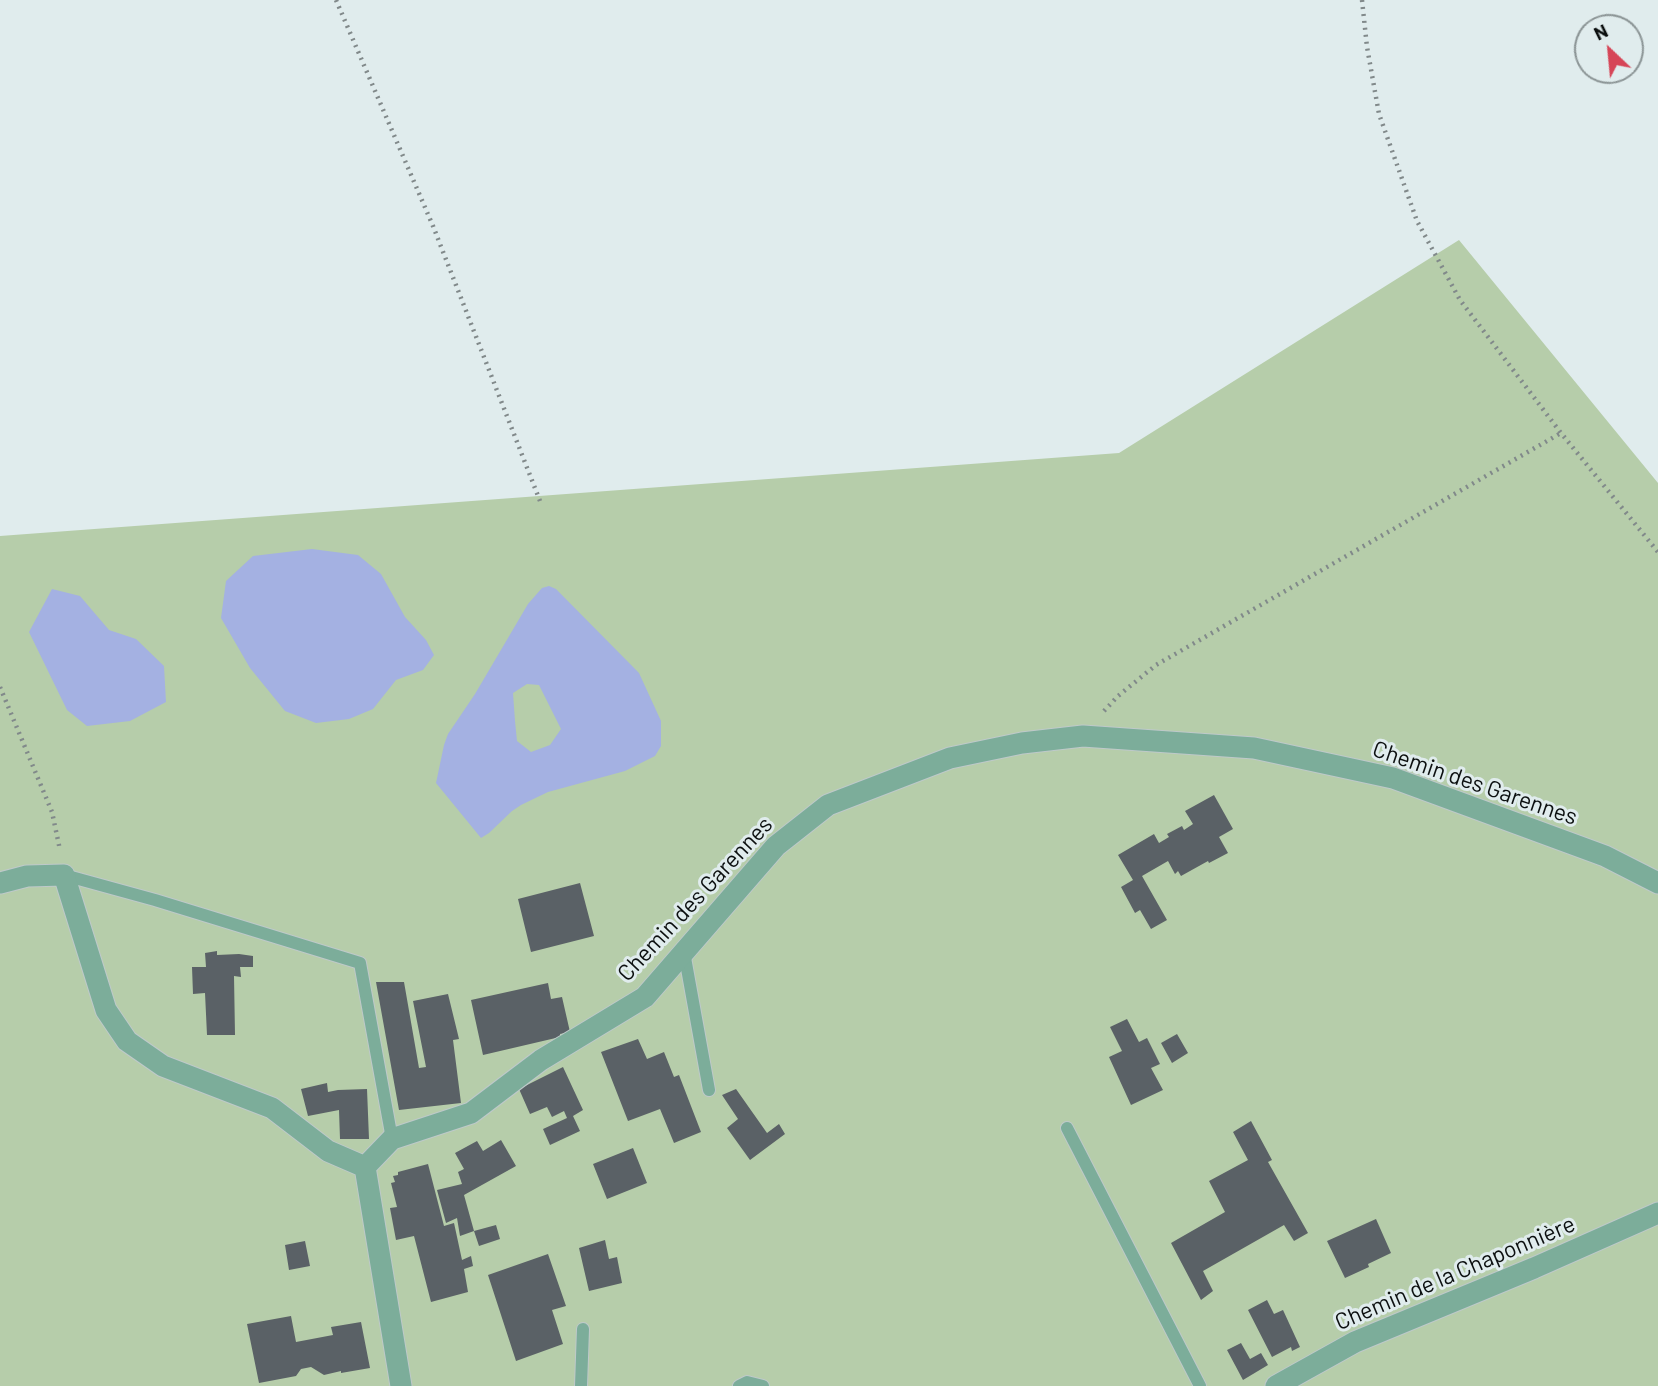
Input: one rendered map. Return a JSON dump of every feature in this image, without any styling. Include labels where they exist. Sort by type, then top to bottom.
[{"type":"street","name":"Chemin des Garennes","points":[[365,1167],[393,1139],[471,1113],[541,1060],[645,997],[776,846],[828,805],[950,758],[1022,743],[1083,736],[1254,748],[1392,778],[1605,856],[1658,883]]},
{"type":"street","points":[[0,883],[27,876],[64,875],[106,1010],[127,1041],[163,1066],[272,1108],[328,1151],[365,1167],[401,1386]]},
{"type":"street","name":"Chemin de la Chaponnière","points":[[1276,1386],[1355,1342],[1658,1213]]},
{"type":"lane","points":[[64,875],[360,963],[393,1139]]},
{"type":"lane","points":[[684,952],[709,1090]]},
{"type":"lane","points":[[1067,1128],[1200,1386]]},
{"type":"lane","points":[[581,1386],[583,1329]]},
{"type":"lane","points":[[739,1386],[747,1382],[763,1386]]},
{"type":"path","points":[[336,0],[433,226],[540,501]]},
{"type":"path","points":[[1362,0],[1379,114],[1417,221],[1460,300],[1561,433],[1658,552]]},
{"type":"path","points":[[1083,736],[1118,696],[1156,665],[1561,433]]},
{"type":"path","points":[[0,687],[52,812],[64,875]]},
{"type":"green space","points":[[1459,240],[1658,483],[1658,1386],[0,1386],[0,536],[1119,453]]},
{"type":"water","points":[[312,549],[358,555],[381,574],[405,617],[426,640],[434,655],[423,670],[396,680],[373,709],[349,719],[316,723],[285,711],[250,668],[221,618],[226,581],[253,556]]},
{"type":"water","points":[[549,586],[556,589],[639,673],[661,721],[661,746],[655,756],[625,771],[548,792],[521,805],[481,838],[436,783],[444,745],[448,734],[528,604],[542,588]],"holes":[[[527,684],[539,685],[561,729],[550,745],[531,752],[517,741],[513,693]]]},
{"type":"water","points":[[52,589],[80,596],[109,630],[136,639],[164,666],[166,702],[130,721],[87,726],[67,710],[29,632]]},
{"type":"building","points":[[1214,795],[1233,829],[1219,837],[1228,853],[1181,876],[1178,871],[1175,874],[1168,861],[1142,876],[1167,920],[1151,929],[1140,910],[1135,913],[1121,887],[1133,880],[1118,855],[1154,834],[1159,843],[1169,837],[1167,834],[1182,826],[1184,830],[1193,824],[1185,811]]},
{"type":"building","points":[[580,883],[594,936],[531,952],[518,899]]},
{"type":"building","points":[[217,951],[217,955],[253,956],[253,967],[240,967],[241,977],[234,976],[235,1035],[207,1035],[205,993],[193,994],[192,967],[206,967],[205,953]]},
{"type":"building","points":[[376,982],[404,982],[419,1068],[426,1067],[413,1001],[448,994],[459,1039],[453,1040],[461,1103],[399,1110]]},
{"type":"building","points":[[548,983],[551,999],[562,997],[570,1032],[560,1034],[560,1037],[483,1055],[471,1000]]},
{"type":"building","points":[[1127,1019],[1139,1042],[1147,1038],[1160,1064],[1151,1068],[1163,1090],[1131,1105],[1109,1057],[1122,1051],[1110,1027]]},
{"type":"building","points":[[1177,1034],[1188,1053],[1172,1063],[1161,1043]]},
{"type":"building","points":[[638,1039],[647,1059],[664,1052],[674,1077],[679,1075],[701,1132],[674,1143],[660,1109],[628,1121],[601,1052]]},
{"type":"building","points":[[563,1067],[583,1110],[573,1116],[580,1131],[550,1145],[543,1129],[567,1118],[564,1111],[552,1117],[547,1107],[530,1114],[519,1089]]},
{"type":"building","points":[[327,1083],[328,1092],[367,1089],[369,1139],[340,1139],[339,1110],[308,1116],[301,1089]]},
{"type":"building","points":[[736,1089],[767,1133],[779,1124],[785,1134],[750,1160],[727,1128],[738,1119],[722,1095]]},
{"type":"building","points":[[1251,1121],[1272,1160],[1268,1162],[1308,1233],[1294,1241],[1284,1225],[1203,1271],[1213,1291],[1201,1300],[1171,1243],[1225,1212],[1209,1181],[1248,1160],[1233,1132]]},
{"type":"building","points":[[501,1140],[516,1166],[464,1195],[474,1231],[460,1236],[457,1218],[446,1223],[437,1190],[462,1184],[458,1172],[464,1169],[455,1153],[477,1141],[483,1151]]},
{"type":"building","points":[[633,1148],[647,1183],[607,1199],[593,1164]]},
{"type":"building","points":[[428,1164],[444,1226],[454,1223],[462,1260],[471,1256],[473,1266],[464,1269],[468,1292],[431,1302],[414,1236],[396,1240],[390,1208],[397,1207],[391,1183],[395,1182],[393,1176],[398,1175],[398,1172]]},
{"type":"building","points":[[1376,1219],[1391,1253],[1345,1278],[1327,1241]]},
{"type":"building","points":[[496,1225],[500,1239],[479,1246],[474,1231]]},
{"type":"building","points":[[605,1240],[609,1259],[617,1257],[622,1283],[589,1291],[579,1248]]},
{"type":"building","points":[[305,1241],[310,1266],[289,1270],[285,1245]]},
{"type":"building","points":[[548,1254],[566,1306],[552,1310],[563,1344],[516,1361],[488,1275]]},
{"type":"building","points":[[1267,1300],[1274,1314],[1283,1310],[1300,1347],[1292,1351],[1291,1347],[1272,1357],[1248,1310]]},
{"type":"building","points":[[291,1316],[296,1342],[333,1335],[331,1327],[361,1322],[370,1368],[324,1375],[311,1367],[301,1369],[296,1376],[259,1383],[247,1324]]},
{"type":"building","points":[[1241,1343],[1250,1359],[1261,1353],[1268,1365],[1243,1380],[1227,1350]]}]
